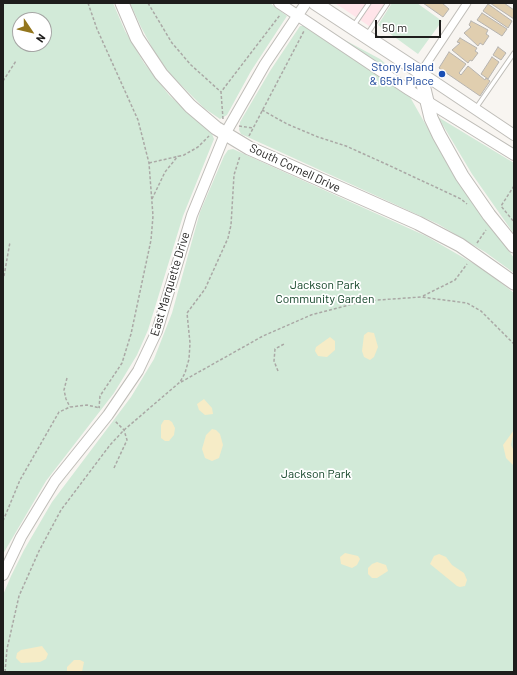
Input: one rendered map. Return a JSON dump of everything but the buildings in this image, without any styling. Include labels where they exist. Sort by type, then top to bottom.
[{"type":"highway","name":"South Cornell Drive","points":[[122,3],[137,38],[161,74],[204,118],[225,134],[284,164],[418,223],[460,245],[514,283]]},
{"type":"highway","points":[[315,3],[420,72],[431,118],[462,176],[488,215],[514,246]]},
{"type":"street","points":[[279,3],[427,102],[514,155]]},
{"type":"street","name":"East Marquette Drive","points":[[3,575],[21,537],[55,481],[108,415],[141,365],[161,318],[192,215],[225,134],[265,64],[306,3]]},
{"type":"street","points":[[409,90],[467,3]]},
{"type":"street","points":[[420,72],[514,135]]},
{"type":"lane","points":[[366,36],[388,3]]},
{"type":"lane","points":[[352,27],[368,4]]},
{"type":"lane","points":[[476,109],[514,53]]},
{"type":"path","points":[[3,521],[20,480],[59,412],[70,407],[87,404],[100,409],[100,396],[122,363],[136,312],[151,240],[152,199],[149,163],[138,120],[133,105],[97,29],[88,3]]},
{"type":"path","points":[[148,3],[172,43],[192,65],[221,92]]},
{"type":"path","points":[[222,118],[221,92],[279,16]]},
{"type":"path","points":[[248,138],[293,50],[306,28]]},
{"type":"path","points":[[3,81],[16,61]]},
{"type":"path","points":[[262,110],[287,124],[318,137],[346,146],[453,195],[461,199],[471,208]]},
{"type":"path","points":[[239,126],[253,128]]},
{"type":"path","points":[[149,163],[178,156],[198,147],[212,134]]},
{"type":"path","points":[[180,382],[189,359],[190,343],[187,314],[205,289],[228,238],[231,225],[234,175],[242,152]]},
{"type":"path","points":[[152,199],[165,172],[178,156]]},
{"type":"path","points":[[514,186],[501,206],[514,222]]},
{"type":"path","points":[[475,246],[486,230],[483,225]]},
{"type":"path","points":[[4,276],[10,242]]},
{"type":"path","points":[[421,297],[455,280],[466,266]]},
{"type":"path","points":[[5,672],[5,661],[19,596],[39,551],[61,510],[83,479],[124,430],[180,382],[263,336],[311,315],[364,301],[421,297],[452,300],[475,306],[514,344]]},
{"type":"path","points":[[278,371],[274,361],[275,349],[284,344]]},
{"type":"path","points":[[67,378],[64,390],[70,407]]},
{"type":"path","points":[[114,420],[124,430],[127,440],[114,468]]},
{"type":"shaded area","points":[[335,3],[388,3],[372,28]]},
{"type":"green space","points":[[3,3],[113,3],[125,31],[144,63],[169,95],[212,134],[214,139],[183,216],[148,330],[137,355],[114,393],[46,481],[3,554]]},
{"type":"green space","points":[[130,3],[270,3],[287,16],[251,71],[227,115],[220,119],[204,108],[170,74],[155,53]]},
{"type":"green space","points":[[392,3],[417,3],[442,21],[418,54],[378,25]]},
{"type":"green space","points":[[300,26],[304,26],[410,97],[456,178],[514,258],[514,273],[485,252],[438,224],[241,134],[239,130],[240,122],[270,71]]},
{"type":"green space","points":[[341,38],[380,59],[386,64],[392,74]]},
{"type":"green space","points":[[438,117],[514,163],[514,234],[472,174]]},
{"type":"green space","name":"Jackson Park","points":[[233,149],[426,236],[483,269],[514,293],[514,672],[3,672],[3,595],[11,576],[24,550],[52,502],[131,397],[154,359],[172,313],[200,212],[224,156],[228,150]]},
{"type":"sand","points":[[368,332],[374,333],[378,347],[374,357],[370,360],[364,357],[362,351],[364,335]]},
{"type":"sand","points":[[330,337],[335,341],[335,350],[327,357],[318,356],[315,351],[316,347]]},
{"type":"sand","points":[[204,399],[212,408],[213,414],[205,415],[199,410],[197,404]]},
{"type":"sand","points":[[164,420],[169,420],[172,422],[175,428],[174,435],[169,441],[165,441],[161,438],[161,425]]},
{"type":"sand","points":[[212,429],[216,430],[220,434],[223,445],[219,458],[212,461],[205,458],[202,449],[206,435]]},
{"type":"sand","points":[[514,430],[511,445],[514,451],[514,466],[506,458],[503,445]]},
{"type":"sand","points":[[345,553],[358,556],[360,559],[357,565],[352,568],[341,564],[340,557]]},
{"type":"sand","points":[[439,554],[446,557],[452,565],[464,573],[467,580],[465,586],[457,586],[430,564],[434,556]]},
{"type":"sand","points":[[377,562],[386,565],[388,571],[377,578],[372,578],[368,574],[368,568]]},
{"type":"sand","points":[[42,646],[48,654],[46,659],[40,662],[21,663],[16,658],[17,653],[21,650]]},
{"type":"sand","points":[[74,660],[84,662],[82,672],[67,672],[67,667]]},
{"type":"place","name":"Stony Island & 65th Place","points":[[442,74]]},
{"type":"park label","name":"Jackson Park Community Garden","points":[[325,292]]}]
